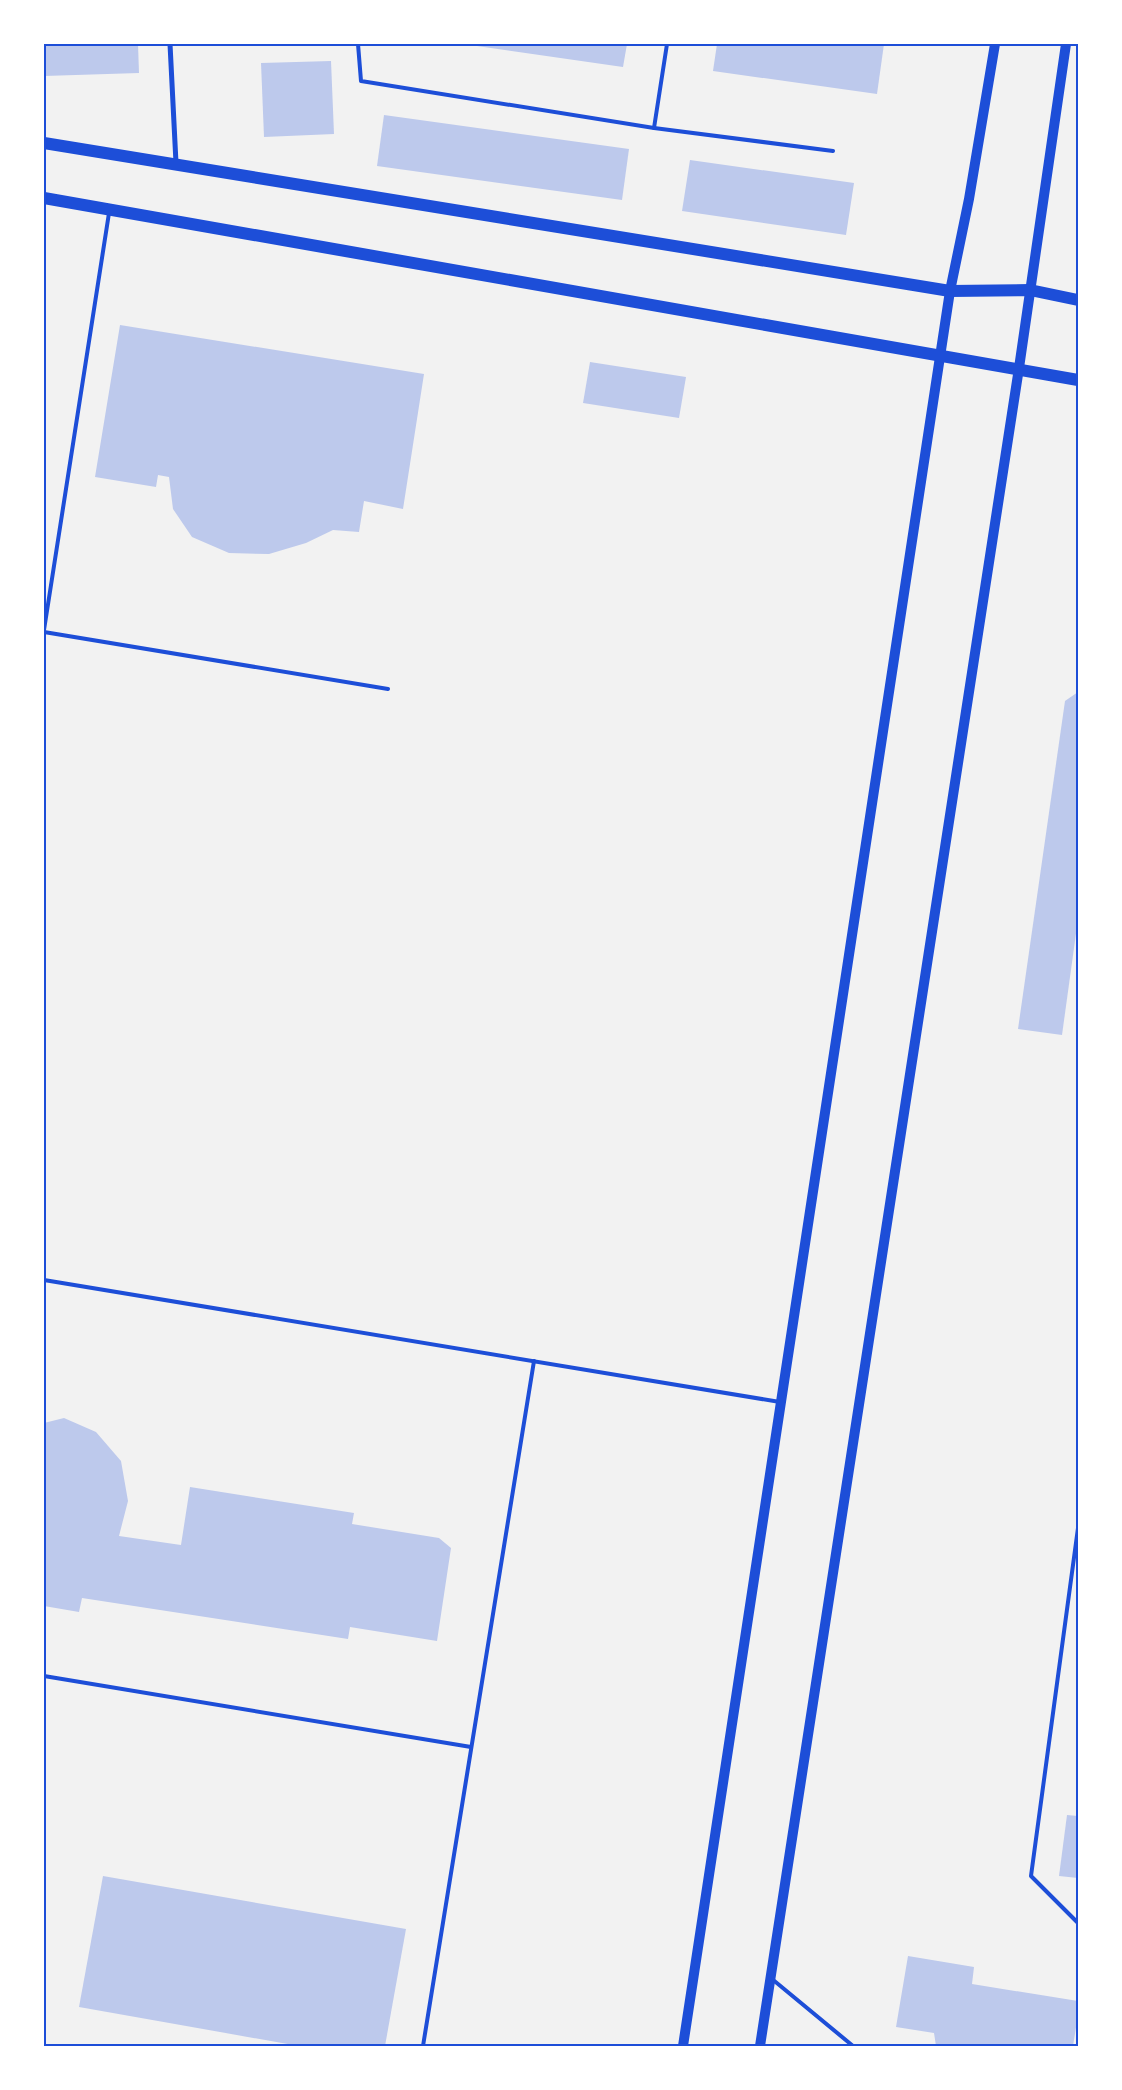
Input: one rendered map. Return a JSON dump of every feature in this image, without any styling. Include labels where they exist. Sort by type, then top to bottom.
[{"type":"main road","points":[[683,2046],[950,291],[969,199],[995,44]]},
{"type":"main road","points":[[760,2046],[1030,290],[1066,44]]},
{"type":"main road","points":[[44,143],[950,291],[1030,290],[1078,300]]},
{"type":"main road","points":[[44,198],[1078,380]]},
{"type":"street","points":[[170,44],[176,164]]},
{"type":"lane","points":[[170,44],[179,44]]},
{"type":"lane","points":[[358,44],[361,81],[654,128],[833,151]]},
{"type":"lane","points":[[654,128],[667,44]]},
{"type":"lane","points":[[109,208],[44,631],[388,689]]},
{"type":"lane","points":[[44,1280],[780,1402]]},
{"type":"lane","points":[[423,2046],[534,1361]]},
{"type":"lane","points":[[1078,1528],[1031,1876],[1078,1923]]},
{"type":"lane","points":[[44,1676],[471,1748]]},
{"type":"lane","points":[[770,1976],[853,2046]]},
{"type":"building","points":[[44,44],[138,44],[139,73],[44,76]]},
{"type":"building","points":[[463,44],[627,44],[623,67]]},
{"type":"building","points":[[717,44],[884,44],[877,94],[713,71]]},
{"type":"building","points":[[331,61],[334,134],[264,137],[261,63]]},
{"type":"building","points":[[384,115],[629,149],[622,200],[377,166]]},
{"type":"building","points":[[690,160],[854,183],[846,235],[682,211]]},
{"type":"building","points":[[120,325],[424,374],[403,509],[364,501],[359,532],[333,530],[306,543],[269,554],[229,553],[192,537],[173,509],[169,477],[158,475],[156,487],[95,477]]},
{"type":"building","points":[[590,362],[686,377],[679,418],[583,403]]},
{"type":"building","points":[[1078,692],[1078,919],[1062,1035],[1018,1029],[1065,701]]},
{"type":"building","points":[[64,1418],[96,1432],[121,1461],[128,1501],[119,1536],[181,1545],[190,1487],[354,1513],[352,1524],[439,1538],[451,1548],[437,1641],[350,1627],[348,1639],[82,1598],[79,1612],[44,1606],[44,1423]]},
{"type":"building","points":[[1067,1815],[1078,1816],[1078,1878],[1059,1876]]},
{"type":"building","points":[[103,1876],[406,1929],[385,2046],[299,2046],[79,2007]]},
{"type":"building","points":[[908,1956],[974,1967],[972,1984],[1078,2001],[1078,2015],[1073,2046],[936,2046],[934,2033],[896,2027]]}]
